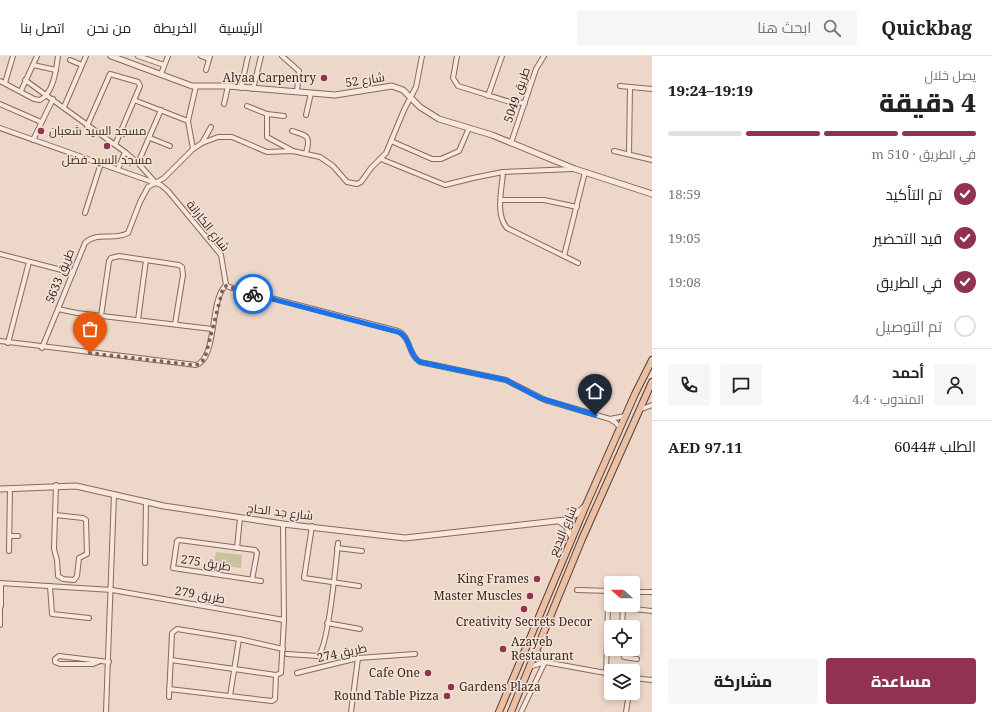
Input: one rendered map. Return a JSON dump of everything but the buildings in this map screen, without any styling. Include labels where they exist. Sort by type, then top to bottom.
[{"type":"main road","name":"شارع البديع","points":[[499,712],[586,505],[625,416],[652,360]]},
{"type":"main road","name":"شارع البديع","points":[[511,712],[582,539],[652,382]]},
{"type":"street","points":[[5,83],[13,56]]},
{"type":"street","points":[[21,91],[37,56]]},
{"type":"street","points":[[0,81],[37,100],[43,99],[47,94],[54,78],[58,56]]},
{"type":"street","points":[[64,107],[86,56]]},
{"type":"street","name":"شارع 52","points":[[112,56],[188,85],[196,86],[228,86],[253,89],[343,94],[386,85],[398,87],[420,107],[433,116],[511,143],[575,169],[652,194]]},
{"type":"street","points":[[138,56],[164,65]]},
{"type":"street","points":[[161,74],[168,56]]},
{"type":"street","points":[[201,56],[210,58],[206,70]]},
{"type":"street","points":[[241,88],[248,56]]},
{"type":"street","points":[[253,89],[261,56]]},
{"type":"street","points":[[282,56],[299,71],[297,91]]},
{"type":"street","points":[[0,128],[155,183],[164,178],[193,149],[218,137],[232,137],[272,153],[293,151],[306,153],[330,162],[343,179],[352,184],[361,182],[371,168],[386,153],[418,81],[422,56]]},
{"type":"street","points":[[457,56],[453,78],[458,86],[510,102],[524,103]]},
{"type":"street","points":[[488,96],[502,56]]},
{"type":"street","name":"طريق 5049","points":[[511,143],[524,103],[539,64],[544,56]]},
{"type":"street","points":[[70,60],[82,64]]},
{"type":"street","points":[[32,65],[56,70]]},
{"type":"street","points":[[87,126],[110,74],[138,82],[140,86],[115,145]]},
{"type":"street","name":"شارع الكارانة","points":[[26,80],[47,94],[87,126],[125,152],[138,163],[155,183],[168,191],[221,256],[226,286]]},
{"type":"street","points":[[193,149],[188,120],[196,86]]},
{"type":"street","points":[[224,104],[228,86]]},
{"type":"street","points":[[620,86],[652,89]]},
{"type":"street","points":[[629,154],[630,87]]},
{"type":"street","points":[[306,115],[311,93]]},
{"type":"street","points":[[33,140],[53,99]]},
{"type":"street","points":[[134,100],[188,120]]},
{"type":"street","points":[[0,104],[41,122]]},
{"type":"street","points":[[247,106],[268,114],[284,116]]},
{"type":"street","points":[[138,163],[161,110]]},
{"type":"street","points":[[268,114],[267,137],[293,151]]},
{"type":"street","points":[[202,144],[211,128]]},
{"type":"street","points":[[391,141],[432,159],[438,160],[459,151],[469,128]]},
{"type":"street","points":[[292,131],[305,135],[308,138],[309,142],[306,153]]},
{"type":"street","points":[[150,138],[170,146]]},
{"type":"street","points":[[614,151],[652,160]]},
{"type":"street","points":[[118,169],[125,152]]},
{"type":"street","points":[[381,159],[445,185],[503,172],[575,169]]},
{"type":"street","points":[[85,213],[101,163]]},
{"type":"street","points":[[503,172],[501,217],[507,228],[578,263]]},
{"type":"street","points":[[564,256],[586,172]]},
{"type":"street","name":"طريق 5633","points":[[42,348],[85,243],[88,239],[98,236],[121,236],[128,233],[142,197],[148,187],[155,183]]},
{"type":"street","points":[[501,200],[544,200],[577,207]]},
{"type":"street","points":[[0,254],[73,273]]},
{"type":"street","points":[[101,316],[109,261],[115,256],[179,265],[182,267],[182,280],[175,324]]},
{"type":"street","points":[[138,320],[146,260]]},
{"type":"street","points":[[8,343],[29,262]]},
{"type":"street","points":[[0,342],[196,365],[205,358],[219,298],[226,286],[398,332],[405,336],[416,358],[420,362],[506,380],[545,400],[610,419],[620,428]]},
{"type":"street","points":[[58,309],[101,316],[212,329]]},
{"type":"street","points":[[639,410],[652,405],[647,397],[647,393]]},
{"type":"street","points":[[610,419],[625,416]]},
{"type":"street","points":[[55,515],[83,518],[86,520],[86,554],[79,558],[77,576],[74,580],[63,579],[58,576],[57,560],[54,549],[55,515],[56,485]]},
{"type":"street","name":"شارع جد الحاج","points":[[0,489],[56,485],[76,486],[164,506],[240,518],[411,538],[559,521],[571,518],[586,505]]},
{"type":"street","points":[[10,489],[10,551]]},
{"type":"street","points":[[106,712],[112,590],[114,494]]},
{"type":"street","points":[[145,563],[146,501]]},
{"type":"street","name":"طريق 275","points":[[237,548],[240,518]]},
{"type":"street","points":[[559,521],[566,526],[572,538]]},
{"type":"street","points":[[171,660],[276,674],[281,673],[284,620],[283,524]]},
{"type":"street","points":[[312,526],[304,578],[359,586]]},
{"type":"street","points":[[10,536],[18,536]]},
{"type":"street","name":"طريق 275","points":[[252,580],[257,551],[178,540],[172,566],[252,580],[261,581]]},
{"type":"street","points":[[288,654],[318,656],[321,651],[327,623],[338,543]]},
{"type":"street","points":[[337,548],[362,551]]},
{"type":"street","name":"طريق 279","points":[[0,625],[1,583],[112,590],[284,620]]},
{"type":"street","points":[[50,586],[52,614],[89,618]]},
{"type":"street","points":[[577,590],[604,591]]},
{"type":"street","points":[[640,592],[652,592]]},
{"type":"street","points":[[640,609],[652,610]]},
{"type":"street","points":[[606,664],[608,612]]},
{"type":"street","points":[[327,623],[360,629]]},
{"type":"street","points":[[169,697],[174,630],[176,629],[283,649]]},
{"type":"street","points":[[230,696],[239,640]]},
{"type":"street","points":[[536,649],[545,662]]},
{"type":"street","name":"طريق 274","points":[[297,673],[358,658],[415,654]]},
{"type":"street","points":[[98,662],[93,664],[57,664],[55,659],[59,656],[65,656],[84,658],[98,662],[108,662]]},
{"type":"street","points":[[65,656],[65,664]]},
{"type":"street","points":[[623,656],[637,659]]},
{"type":"street","points":[[84,658],[84,664]]},
{"type":"street","points":[[351,712],[358,658]]},
{"type":"street","points":[[522,712],[545,662]]},
{"type":"street","points":[[529,667],[545,662],[604,674]]},
{"type":"street","points":[[169,689],[274,701],[276,674]]},
{"type":"street","points":[[640,679],[652,680]]},
{"type":"street","points":[[626,712],[627,700]]},
{"type":"shaded area","points":[[216,552],[242,555],[241,568],[214,564]]},
{"type":"way so far","points":[[90,353],[193,365],[200,364],[205,358],[219,298],[223,288],[226,286],[253,294]]},
{"type":"place","name":"Alyaa Carpentry","points":[[324,78]]},
{"type":"place","name":"مسجد السيد شعبان","points":[[41,131]]},
{"type":"place","name":"مسجد السيد فضل","points":[[107,146]]},
{"type":"place","name":"King Frames","points":[[537,579]]},
{"type":"place","name":"Master Muscles","points":[[530,596]]},
{"type":"place","name":"Creativity Secrets Decor","points":[[524,609]]},
{"type":"place","name":"Azayeb Restaurant","points":[[503,649]]},
{"type":"place","name":"Cafe One","points":[[428,673]]},
{"type":"place","name":"Gardens Plaza","points":[[451,687]]},
{"type":"place","name":"Round Table Pizza","points":[[447,696]]},
{"type":"route","points":[[253,294],[401,332],[405,336],[416,358],[420,362],[506,380],[530,394],[550,402],[595,415]]}]
